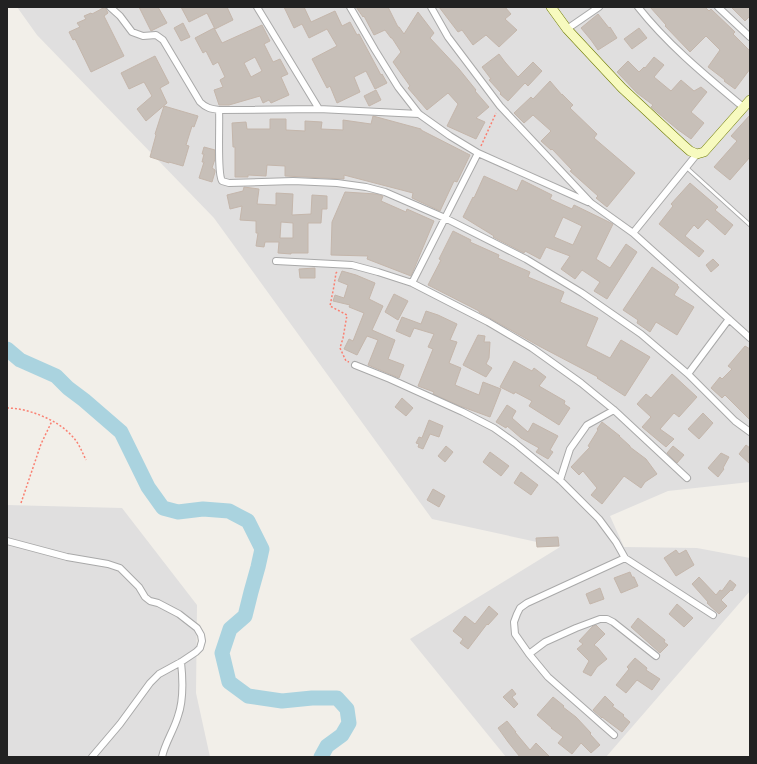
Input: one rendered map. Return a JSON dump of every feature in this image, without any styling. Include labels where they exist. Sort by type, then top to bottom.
[{"type":"street","points":[[110,7],[120,16],[132,32],[144,36],[156,35],[163,40],[200,102],[205,107],[210,109],[319,109],[419,114]]},
{"type":"street","points":[[257,7],[319,109]]},
{"type":"street","points":[[350,7],[378,56],[398,87],[419,114],[478,154],[591,203]]},
{"type":"street","points":[[431,7],[448,37],[500,106],[591,203],[633,233],[750,338]]},
{"type":"street","points":[[551,7],[567,29],[622,88],[690,152],[697,154],[704,152],[750,100]]},
{"type":"street","points":[[567,29],[599,7]]},
{"type":"street","points":[[638,7],[650,22],[687,59],[743,107]]},
{"type":"street","points":[[718,7],[750,37]]},
{"type":"street","points":[[220,110],[220,178],[222,181],[229,183],[293,181],[366,187],[385,192],[445,218],[526,259],[582,293],[641,334],[688,374],[736,421],[750,432]]},
{"type":"street","points":[[412,284],[478,154]]},
{"type":"street","points":[[633,233],[697,154]]},
{"type":"street","points":[[276,261],[352,265],[378,272],[412,284],[488,322],[532,348],[581,383],[614,410],[688,478]]},
{"type":"street","points":[[688,374],[729,319]]},
{"type":"street","points":[[355,365],[463,412],[494,428],[515,443],[560,480],[599,519],[616,542],[625,558],[713,615]]},
{"type":"street","points":[[560,480],[570,449],[587,425],[614,410]]},
{"type":"street","points":[[7,541],[67,557],[108,564],[120,568],[139,587],[150,601],[158,603],[179,614],[197,628],[201,635],[202,640],[200,648],[181,662],[159,674],[150,683],[120,724],[92,757]]},
{"type":"street","points":[[614,735],[548,677],[528,654],[515,634],[514,622],[520,608],[527,603],[625,558]]},
{"type":"street","points":[[528,654],[545,642],[576,628],[600,619],[607,619],[613,622],[656,656]]},
{"type":"street","points":[[162,757],[179,714],[182,692],[181,662]]},
{"type":"lane","points":[[687,168],[750,225]]},
{"type":"path","points":[[478,154],[500,106]]},
{"type":"path","points":[[347,265],[336,272],[330,306],[347,315],[340,348],[346,361],[355,365]]},
{"type":"path","points":[[7,408],[30,412],[52,421],[63,428],[77,442],[86,460]]},
{"type":"path","points":[[21,503],[41,444],[52,421]]},
{"type":"shaded area","points":[[17,7],[750,7],[750,482],[668,491],[610,516],[624,547],[697,548],[750,558],[750,591],[606,757],[506,757],[410,639],[560,547],[432,519],[214,218],[37,35]]},
{"type":"shaded area","points":[[7,505],[122,508],[197,605],[196,693],[210,757],[7,757]]},
{"type":"building","points":[[105,7],[108,13],[104,16],[124,56],[91,72],[75,39],[73,40],[69,32],[80,27],[77,23],[86,19],[84,16],[91,13],[92,14]]},
{"type":"building","points":[[139,7],[158,7],[167,23],[151,31]]},
{"type":"building","points":[[181,7],[227,7],[233,20],[215,29],[207,13],[189,22]]},
{"type":"building","points":[[284,7],[304,7],[311,22],[335,11],[342,26],[350,22],[357,35],[359,34],[381,75],[382,74],[387,83],[375,89],[366,71],[354,77],[360,92],[337,103],[330,86],[327,88],[312,59],[337,46],[327,29],[309,38],[302,24],[294,28]]},
{"type":"building","points":[[356,7],[388,7],[398,27],[404,34],[418,12],[434,33],[430,38],[459,69],[489,107],[476,118],[485,122],[476,139],[447,126],[458,104],[448,93],[427,110],[408,88],[410,86],[393,62],[401,52],[392,38],[385,30],[374,35],[364,16],[363,17]]},
{"type":"building","points":[[439,7],[505,7],[511,14],[505,19],[517,30],[499,47],[486,35],[473,45],[462,30],[458,32]]},
{"type":"building","points":[[650,7],[705,7],[709,11],[711,9],[735,32],[733,34],[750,51],[750,69],[735,89],[708,67],[720,50],[706,36],[690,52],[665,26],[666,25]]},
{"type":"building","points":[[731,7],[750,7],[750,16],[745,21]]},
{"type":"building","points":[[598,14],[609,28],[610,27],[617,38],[598,50],[581,28]]},
{"type":"building","points":[[183,23],[190,37],[181,41],[174,28]]},
{"type":"building","points":[[262,25],[270,41],[264,44],[273,62],[280,59],[288,74],[281,77],[289,95],[271,103],[269,100],[263,103],[260,96],[229,105],[219,105],[214,90],[223,87],[220,80],[225,77],[218,62],[213,65],[206,51],[203,53],[195,38],[214,28],[222,43]],"holes":[[[255,57],[262,71],[251,77],[244,63]]]},
{"type":"building","points":[[639,28],[647,38],[632,49],[624,39]]},
{"type":"building","points":[[499,54],[518,77],[533,62],[542,71],[528,86],[525,83],[508,101],[500,94],[501,93],[489,80],[491,79],[482,67]]},
{"type":"building","points":[[155,56],[169,83],[160,88],[167,103],[146,121],[137,109],[152,96],[144,82],[129,89],[121,73]]},
{"type":"building","points":[[654,57],[664,65],[654,77],[671,91],[681,80],[694,91],[701,87],[707,92],[691,112],[704,123],[691,139],[651,107],[653,105],[637,93],[617,72],[628,61],[639,72],[644,67],[645,68]]},
{"type":"building","points":[[550,81],[573,105],[570,108],[597,134],[594,138],[635,173],[607,207],[596,198],[598,196],[570,171],[572,170],[552,149],[551,150],[541,141],[551,131],[533,115],[524,123],[514,113],[531,97],[533,99]]},
{"type":"building","points":[[376,90],[381,100],[369,106],[364,96]]},
{"type":"building","points":[[164,106],[198,116],[194,127],[192,126],[186,145],[189,146],[183,166],[150,157],[155,134]]},
{"type":"building","points":[[750,115],[750,157],[730,180],[714,167],[737,141],[731,136]]},
{"type":"building","points":[[373,116],[421,129],[470,155],[457,182],[454,181],[440,211],[412,198],[413,193],[344,175],[344,179],[285,176],[285,166],[267,165],[266,176],[248,175],[248,177],[235,177],[235,147],[233,147],[232,123],[246,122],[247,129],[270,129],[270,119],[286,119],[286,130],[305,131],[305,121],[322,122],[321,129],[343,130],[343,120],[371,124]]},
{"type":"building","points":[[204,147],[215,150],[215,159],[212,168],[215,172],[212,182],[199,178],[204,162],[202,162],[204,154],[202,154]]},
{"type":"building","points":[[484,176],[517,191],[522,180],[552,195],[550,199],[572,209],[574,205],[613,224],[596,259],[610,268],[626,244],[637,252],[607,299],[594,291],[600,282],[582,270],[575,279],[561,269],[570,256],[546,247],[540,259],[525,251],[524,253],[493,237],[494,236],[463,217],[473,197],[474,198]],"holes":[[[563,217],[582,226],[573,245],[554,237]]]},
{"type":"building","points":[[690,183],[718,207],[715,210],[733,225],[725,235],[707,219],[698,229],[694,225],[685,236],[704,251],[699,257],[659,224],[673,206],[671,204]]},
{"type":"building","points":[[244,187],[259,189],[257,204],[276,205],[276,193],[293,194],[292,215],[311,214],[312,195],[327,196],[327,209],[322,209],[321,223],[308,223],[308,253],[278,253],[279,242],[265,242],[264,247],[256,246],[258,233],[256,233],[256,221],[240,220],[242,206],[230,209],[227,195],[243,191]],"holes":[[[281,222],[293,223],[293,238],[280,238]]]},
{"type":"building","points":[[345,192],[376,194],[383,196],[381,201],[406,212],[407,209],[434,221],[411,276],[367,259],[368,256],[331,255],[332,222]]},
{"type":"building","points":[[453,231],[471,240],[470,242],[499,255],[498,258],[530,272],[528,277],[564,292],[560,302],[598,318],[586,346],[610,358],[621,340],[650,357],[625,396],[597,378],[598,377],[539,346],[479,311],[428,285],[441,260],[439,259]]},
{"type":"building","points":[[713,259],[719,265],[711,272],[706,265]]},
{"type":"building","points":[[652,267],[678,285],[677,286],[679,287],[674,295],[694,307],[677,335],[656,322],[650,332],[637,323],[638,320],[623,310]]},
{"type":"building","points":[[315,268],[315,278],[300,278],[299,269]]},
{"type":"building","points":[[342,271],[375,283],[369,299],[383,306],[372,330],[395,340],[388,359],[404,365],[399,378],[368,365],[378,340],[367,336],[357,355],[344,349],[349,339],[353,341],[364,313],[349,307],[350,305],[333,301],[335,295],[344,298],[348,285],[338,281]]},
{"type":"building","points":[[394,294],[408,301],[398,320],[385,312]]},
{"type":"building","points":[[426,311],[457,324],[450,340],[457,342],[449,363],[461,368],[455,385],[479,395],[483,382],[501,389],[490,417],[460,406],[433,394],[434,392],[418,386],[433,349],[428,347],[434,334],[414,328],[410,337],[396,331],[402,317],[421,324]]},
{"type":"building","points":[[478,335],[485,336],[484,342],[490,342],[489,358],[486,364],[492,368],[486,377],[463,365]]},
{"type":"building","points":[[745,346],[750,349],[750,420],[725,395],[722,398],[711,388],[720,377],[722,379],[732,369],[728,366]]},
{"type":"building","points":[[514,361],[532,371],[534,368],[546,377],[539,386],[565,401],[564,404],[570,408],[559,425],[529,406],[532,401],[515,392],[514,394],[500,387]]},
{"type":"building","points":[[672,374],[697,397],[679,417],[674,413],[660,429],[674,439],[666,447],[642,427],[651,417],[637,404],[646,394],[651,398]]},
{"type":"building","points":[[402,398],[413,408],[406,416],[395,407]]},
{"type":"building","points":[[507,405],[516,411],[512,418],[528,432],[533,423],[558,436],[550,450],[553,452],[548,459],[536,452],[539,448],[521,438],[507,426],[506,428],[496,422]]},
{"type":"building","points":[[703,413],[713,423],[699,439],[688,429]]},
{"type":"building","points":[[429,420],[443,426],[439,437],[430,434],[423,449],[418,447],[419,444],[416,443],[419,437],[422,438]]},
{"type":"building","points":[[602,422],[646,459],[657,474],[645,482],[641,488],[624,476],[602,504],[591,495],[597,488],[583,471],[579,475],[571,467],[590,447],[588,446]]},
{"type":"building","points":[[746,445],[750,448],[750,464],[739,454]]},
{"type":"building","points":[[446,446],[453,452],[445,462],[438,456]]},
{"type":"building","points":[[673,446],[684,455],[677,463],[667,453]]},
{"type":"building","points":[[490,452],[509,466],[501,476],[483,462]]},
{"type":"building","points":[[721,453],[729,457],[723,468],[724,469],[718,477],[708,468]]},
{"type":"building","points":[[521,472],[538,485],[531,495],[514,483]]},
{"type":"building","points":[[433,489],[445,496],[439,507],[427,500]]},
{"type":"building","points":[[558,537],[559,546],[537,547],[536,538]]},
{"type":"building","points":[[676,550],[679,554],[686,550],[694,565],[676,576],[664,558]]},
{"type":"building","points":[[630,572],[638,586],[621,593],[614,578]]},
{"type":"building","points":[[699,577],[716,595],[720,590],[722,591],[730,580],[736,585],[732,591],[731,590],[721,600],[727,606],[719,614],[707,603],[708,602],[692,584]]},
{"type":"building","points":[[600,588],[604,599],[590,604],[586,594]]},
{"type":"building","points":[[677,604],[693,618],[684,627],[669,614]]},
{"type":"building","points":[[489,606],[498,614],[488,625],[487,624],[468,649],[460,643],[463,639],[453,631],[465,616],[475,624]]},
{"type":"building","points":[[638,618],[665,640],[664,642],[668,645],[660,653],[631,627]]},
{"type":"building","points":[[596,625],[605,634],[594,645],[607,659],[597,667],[591,676],[583,672],[589,661],[577,649],[583,644],[579,641],[593,626]]},
{"type":"building","points":[[635,658],[647,668],[646,670],[660,679],[652,690],[637,680],[626,693],[616,685],[629,669],[627,667]]},
{"type":"building","points":[[512,689],[516,694],[512,697],[518,704],[514,708],[503,697]]},
{"type":"building","points":[[605,696],[614,705],[612,706],[624,715],[623,716],[630,722],[622,732],[593,710]]},
{"type":"building","points":[[553,697],[576,717],[600,745],[591,753],[581,743],[572,754],[558,743],[563,737],[537,715]]},
{"type":"building","points":[[507,721],[530,750],[536,743],[550,757],[520,757],[498,728]]},
{"type":"waterway","points":[[7,349],[20,360],[56,376],[68,388],[121,432],[148,487],[163,508],[178,512],[203,509],[229,511],[248,521],[262,549],[245,616],[230,629],[222,653],[229,682],[248,696],[282,701],[312,698],[337,698],[347,709],[349,723],[342,735],[327,746],[321,757]]}]
